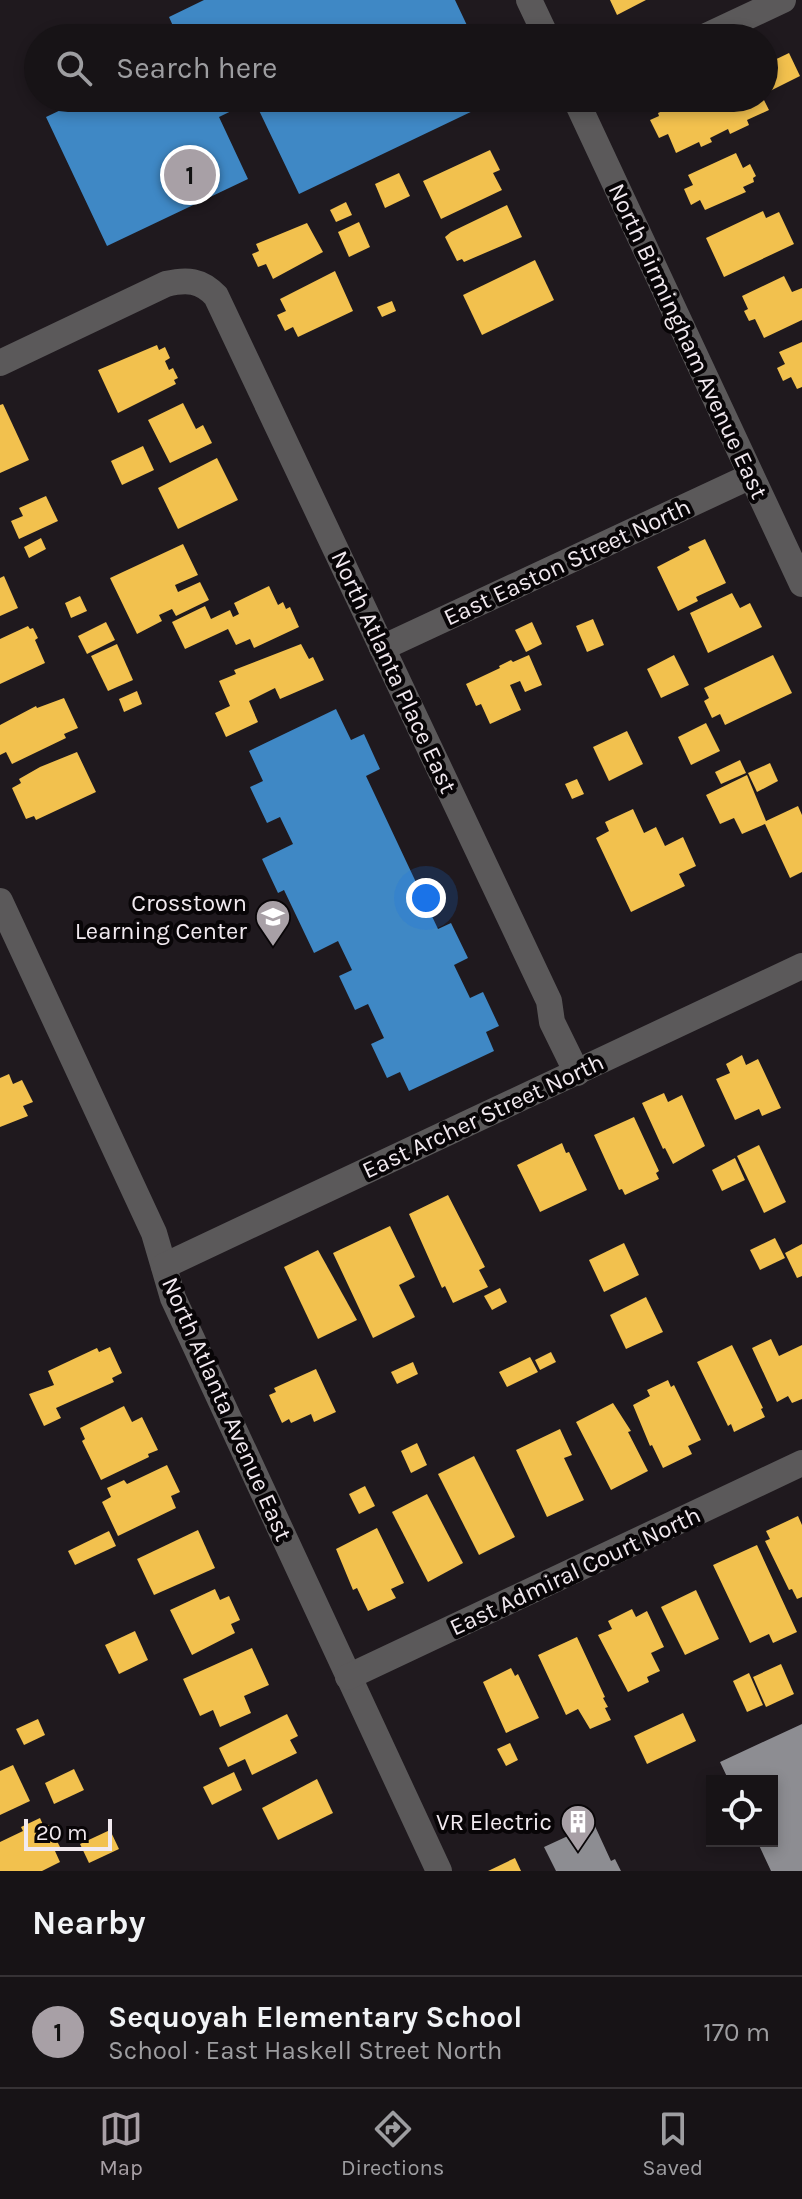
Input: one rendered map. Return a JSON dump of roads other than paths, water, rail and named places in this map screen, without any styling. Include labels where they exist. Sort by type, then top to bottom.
[{"type":"street","points":[[529,0],[540,24]]},
{"type":"street","points":[[732,24],[783,0]]},
{"type":"street","name":"North Birmingham Avenue East","points":[[582,112],[802,584]]},
{"type":"street","name":"North Atlanta Place East","points":[[0,363],[166,284],[183,280],[196,282],[206,286],[216,296],[549,1001],[552,1022],[577,1073]]},
{"type":"street","name":"East Easton Street North","points":[[382,648],[751,476]]},
{"type":"street","name":"North Atlanta Avenue East","points":[[0,901],[154,1233],[175,1303],[439,1871]]},
{"type":"street","name":"East Archer Street North","points":[[164,1266],[802,966]]},
{"type":"street","name":"East Admiral Court North","points":[[348,1677],[802,1463]]},
{"type":"place","name":"Sequoyah Elementary School","points":[[190,175]]},
{"type":"place","name":"Crosstown Learning Center","points":[[273,948]]},
{"type":"place","name":"VR Electric","points":[[578,1853]]}]
